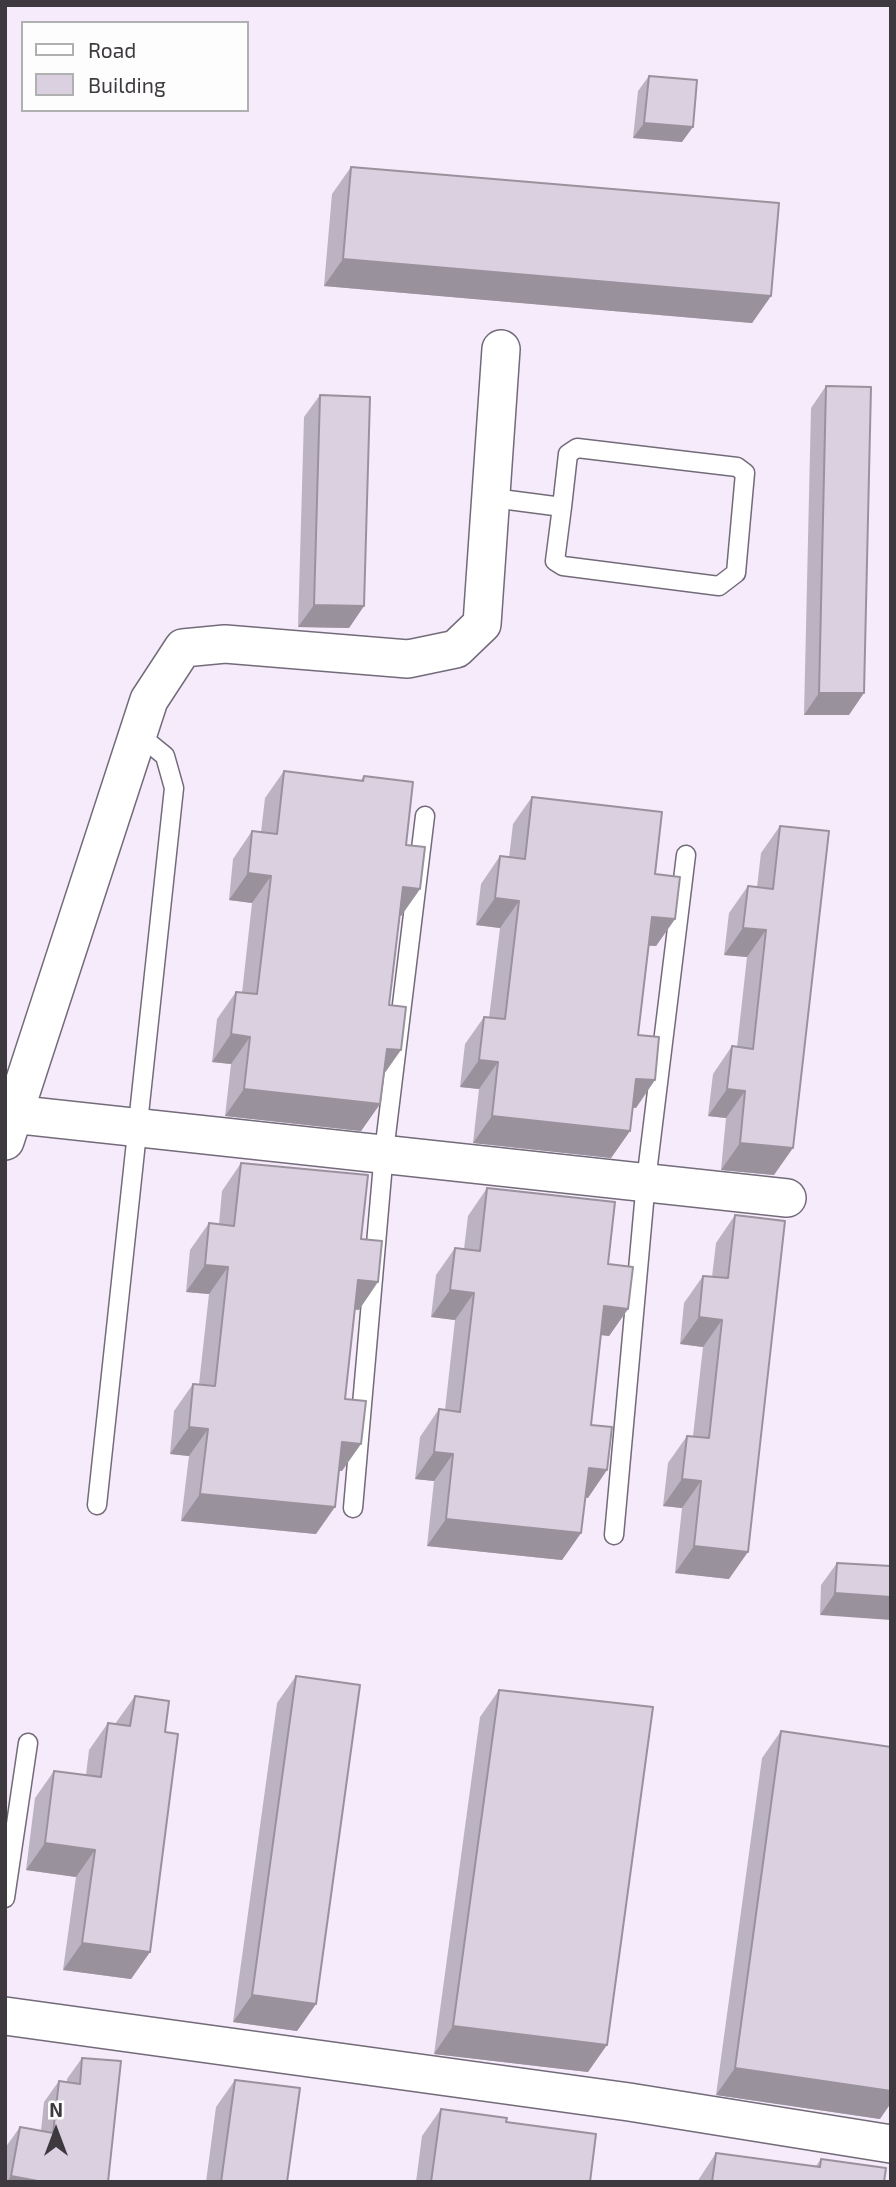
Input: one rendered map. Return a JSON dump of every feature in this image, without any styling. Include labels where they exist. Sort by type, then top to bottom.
[{"type":"street","points":[[501,349],[482,624],[456,649],[408,659],[225,643],[183,648],[149,700],[8,1127],[136,1127],[787,1198]]},
{"type":"street","points":[[5,2016],[629,2102],[891,2144]]},
{"type":"lane","points":[[577,448],[737,467],[745,473],[736,573],[719,586],[563,566],[555,561],[562,507],[568,454],[577,448]]},
{"type":"lane","points":[[492,498],[562,507]]},
{"type":"lane","points":[[97,1505],[174,788],[165,756],[138,734]]},
{"type":"lane","points":[[353,1508],[384,1152],[425,816]]},
{"type":"lane","points":[[614,1535],[646,1181],[686,855]]},
{"type":"lane","points":[[5,1898],[28,1743]]},
{"type":"building","points":[[649,76],[697,80],[693,127],[644,123]]},
{"type":"building","points":[[351,167],[779,203],[771,296],[343,259]]},
{"type":"building","points":[[826,386],[871,387],[864,693],[819,693]]},
{"type":"building","points":[[320,395],[370,397],[364,606],[314,605]]},
{"type":"building","points":[[284,771],[363,781],[364,776],[413,782],[406,845],[425,847],[420,889],[403,887],[389,1005],[406,1007],[401,1050],[387,1049],[380,1104],[244,1089],[250,1037],[231,1034],[236,992],[257,994],[271,876],[248,873],[252,831],[277,834]]},
{"type":"building","points":[[532,797],[662,812],[655,874],[680,877],[675,919],[652,917],[638,1035],[659,1037],[655,1080],[636,1079],[630,1131],[492,1116],[498,1062],[479,1060],[484,1017],[505,1019],[519,901],[495,898],[500,856],[525,859]]},
{"type":"building","points":[[780,826],[829,831],[793,1148],[740,1143],[745,1091],[727,1089],[732,1046],[753,1049],[766,930],[743,928],[748,886],[773,889]]},
{"type":"building","points":[[241,1163],[368,1175],[361,1239],[382,1241],[378,1282],[358,1280],[345,1399],[366,1401],[361,1444],[342,1442],[335,1507],[200,1494],[208,1429],[189,1427],[193,1384],[215,1386],[228,1267],[205,1265],[209,1223],[234,1226]]},
{"type":"building","points":[[487,1188],[615,1202],[608,1264],[633,1267],[628,1309],[604,1306],[591,1425],[612,1427],[607,1470],[589,1468],[581,1533],[446,1519],[453,1454],[434,1452],[439,1409],[460,1412],[474,1293],[450,1290],[455,1248],[480,1251]]},
{"type":"building","points":[[735,1215],[785,1221],[748,1552],[694,1546],[701,1481],[682,1479],[687,1436],[709,1438],[722,1320],[699,1317],[703,1276],[728,1278]]},
{"type":"building","points":[[837,1563],[891,1566],[891,1597],[835,1593]]},
{"type":"building","points":[[296,1676],[360,1685],[316,2004],[252,1995]]},
{"type":"building","points":[[499,1690],[653,1707],[607,2045],[453,2026]]},
{"type":"building","points":[[135,1696],[169,1701],[165,1732],[178,1734],[150,1952],[82,1943],[95,1850],[45,1843],[54,1771],[101,1777],[108,1723],[130,1726]]},
{"type":"building","points":[[781,1731],[891,1747],[891,2091],[735,2068]]},
{"type":"building","points":[[82,2058],[121,2061],[108,2182],[43,2182],[11,2176],[20,2127],[53,2133],[59,2081],[80,2084]]},
{"type":"building","points":[[235,2080],[300,2088],[287,2182],[221,2182]]},
{"type":"building","points":[[441,2109],[507,2118],[506,2122],[596,2134],[590,2182],[431,2182]]},
{"type":"building","points":[[716,2153],[820,2167],[821,2159],[886,2168],[884,2182],[712,2182]]}]
